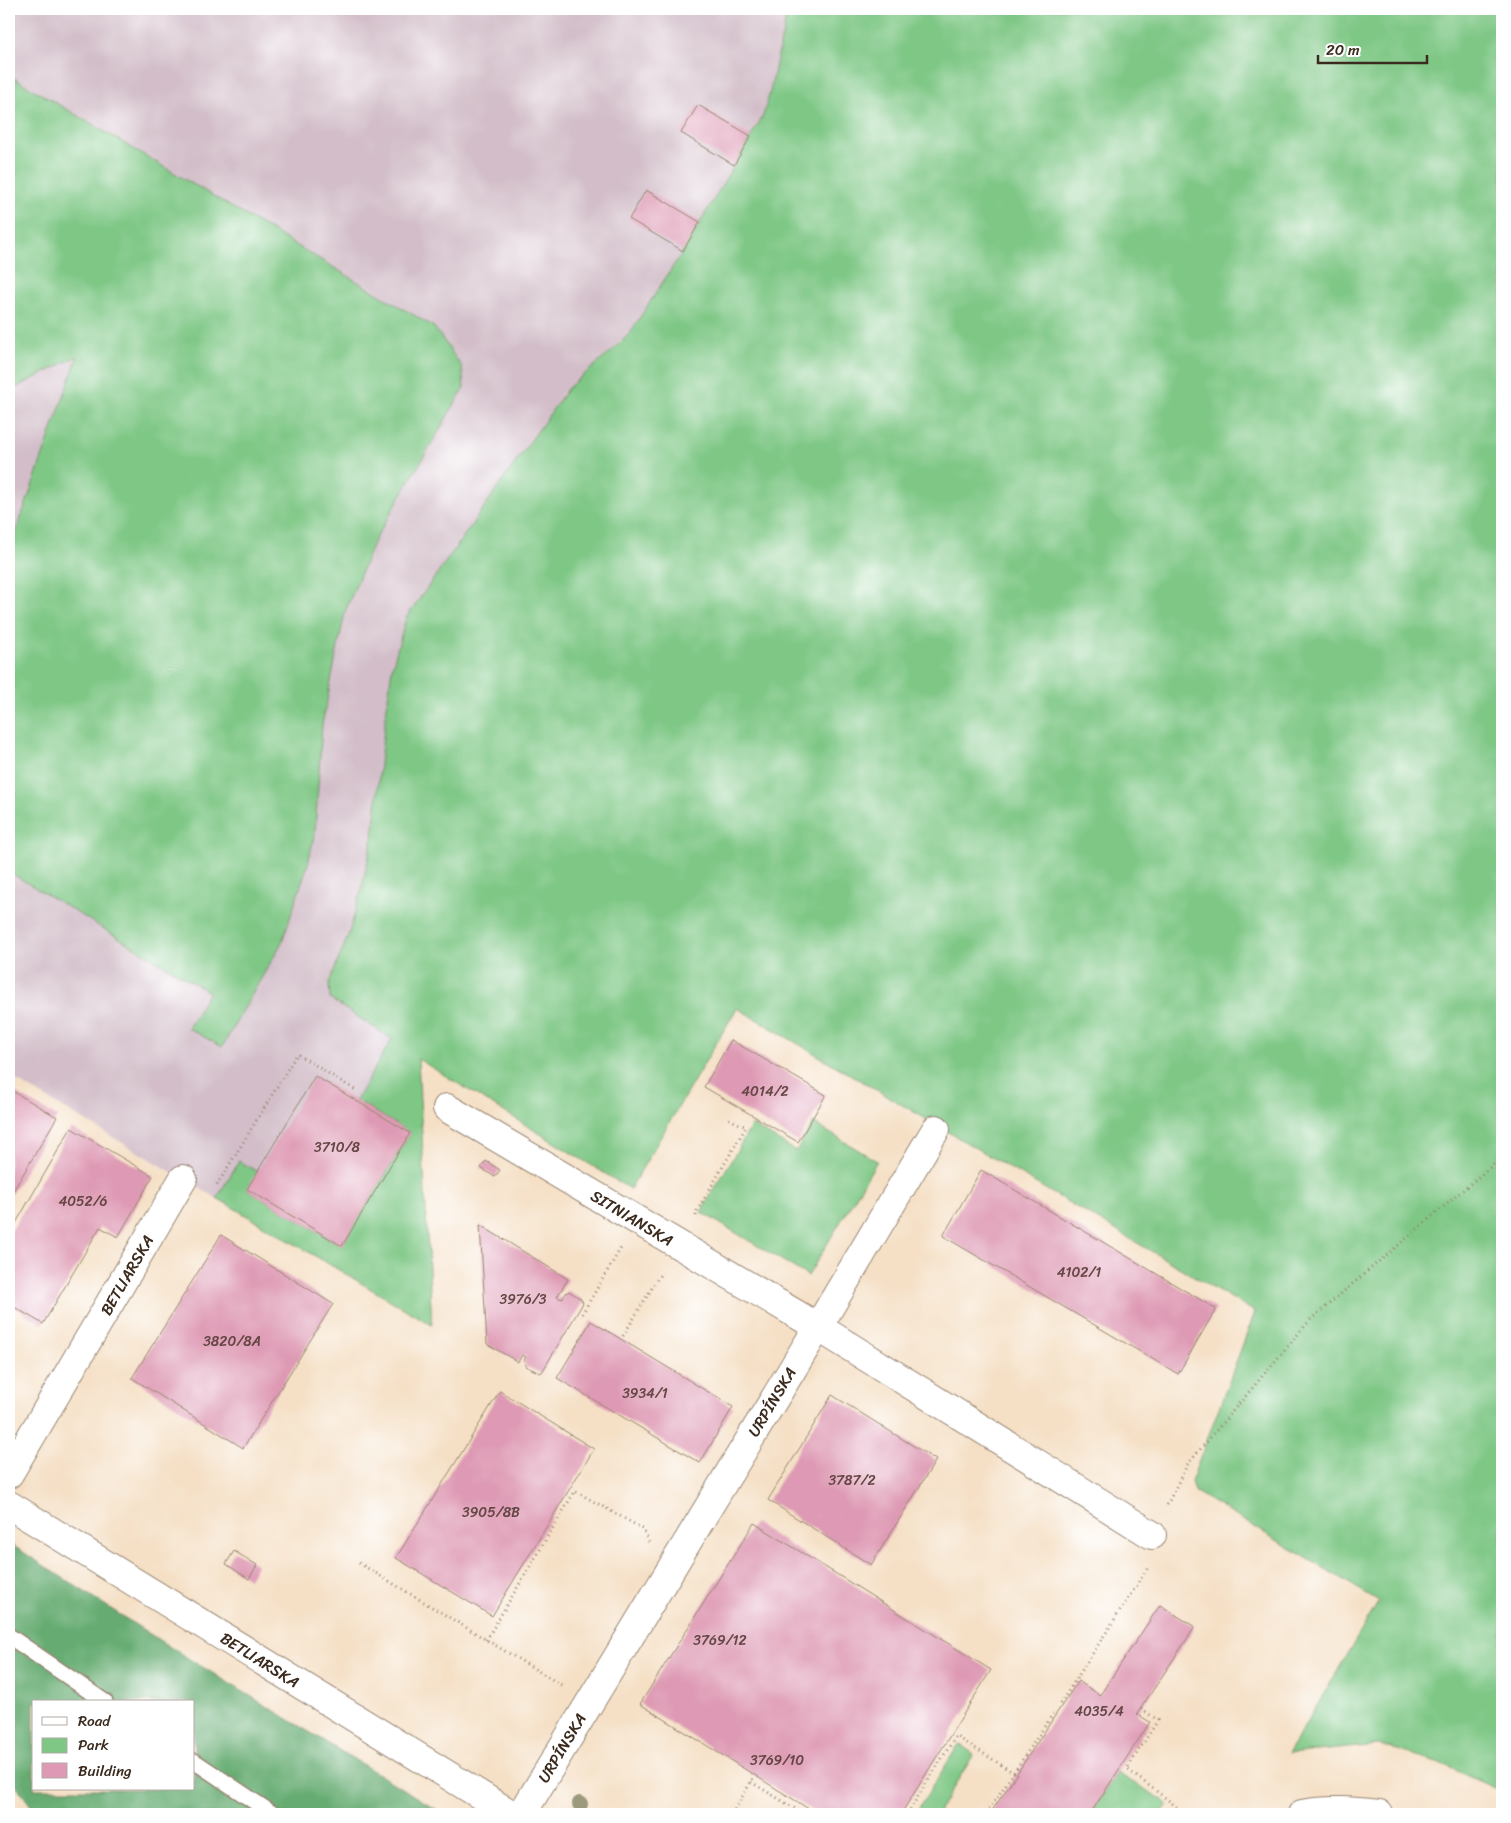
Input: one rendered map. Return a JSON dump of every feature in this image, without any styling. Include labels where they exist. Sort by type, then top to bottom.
[{"type":"street","name":"SITNIANSKA","points":[[447,1108],[818,1327]]},
{"type":"street","name":"URPÍNSKA","points":[[522,1814],[936,1129]]},
{"type":"street","name":"BETLIARSKA","points":[[9,1474],[183,1179]]},
{"type":"street","points":[[818,1327],[1152,1548]]},
{"type":"street","name":"BETLIARSKA","points":[[9,1505],[510,1814]]},
{"type":"street","points":[[1302,1814],[1328,1811],[1355,1811],[1379,1814]]},
{"type":"lane","points":[[9,1636],[102,1700]]},
{"type":"lane","points":[[195,1762],[273,1814]]},
{"type":"path","points":[[216,1186],[297,1054],[357,1091]]},
{"type":"path","points":[[695,1223],[697,1211],[746,1128],[729,1119]]},
{"type":"path","points":[[1060,1704],[1152,1548],[1187,1465],[1310,1320],[1502,1157]]},
{"type":"path","points":[[582,1314],[624,1242]]},
{"type":"path","points":[[623,1336],[664,1268]]},
{"type":"path","points":[[486,1640],[575,1491],[643,1529],[651,1545]]},
{"type":"path","points":[[359,1564],[564,1687]]},
{"type":"path","points":[[1141,1709],[1158,1720],[1126,1769],[1179,1810]]},
{"type":"path","points":[[986,1814],[1054,1714]]},
{"type":"path","points":[[907,1814],[956,1736],[1014,1773]]},
{"type":"path","points":[[732,1814],[755,1775]]},
{"type":"path","points":[[751,1782],[804,1814]]},
{"type":"shaded area","points":[[9,9],[844,9],[400,745],[432,1325],[9,1076]]},
{"type":"green space","points":[[788,9],[1502,9],[1502,1791],[1435,1761],[1378,1745],[1288,1754],[1379,1601],[1194,1491],[1191,1482],[1255,1312],[737,1008],[630,1189],[418,1059],[432,1325],[217,1198],[239,1161],[258,1172],[247,1189],[342,1246],[410,1133],[356,1100],[392,1039],[330,999],[329,983],[348,936],[361,891],[373,837],[392,668],[406,618],[568,388],[611,352],[630,333],[683,251],[763,116]]},
{"type":"green space","points":[[9,75],[434,327],[462,367],[464,388],[373,543],[345,612],[322,725],[315,832],[308,864],[282,942],[222,1047],[188,1028],[209,992],[9,872],[9,552],[78,356],[9,391]]},
{"type":"green space","points":[[813,1123],[877,1161],[808,1276],[701,1212],[752,1125],[796,1151]]},
{"type":"green space","points":[[9,1543],[173,1649],[444,1814],[37,1814],[9,1776]]},
{"type":"green space","points":[[959,1744],[974,1754],[937,1814],[915,1814]]},
{"type":"green space","points":[[1117,1773],[1163,1800],[1168,1806],[1159,1814],[1090,1814]]},
{"type":"building","points":[[698,105],[751,136],[734,165],[681,133]]},
{"type":"building","points":[[646,190],[700,222],[683,251],[629,219]]},
{"type":"building","points":[[731,1040],[826,1095],[798,1142],[704,1087]]},
{"type":"building","points":[[315,1076],[410,1133],[342,1246],[247,1189]]},
{"type":"building","points":[[9,1089],[57,1117],[9,1198]]},
{"type":"building","points":[[71,1128],[153,1176],[118,1237],[100,1227],[43,1324],[9,1304],[9,1235]]},
{"type":"building","points":[[486,1161],[500,1170],[495,1177],[481,1168]]},
{"type":"building","points":[[981,1170],[1216,1309],[1178,1374],[943,1236]]},
{"type":"building","points":[[480,1225],[568,1279],[557,1297],[562,1299],[569,1291],[581,1299],[583,1303],[540,1373],[525,1366],[524,1360],[526,1357],[522,1355],[518,1362],[487,1344]]},
{"type":"building","points":[[221,1235],[333,1304],[243,1448],[132,1378]]},
{"type":"building","points":[[591,1321],[733,1407],[700,1463],[557,1378]]},
{"type":"building","points":[[500,1391],[594,1449],[492,1616],[396,1558]]},
{"type":"building","points":[[832,1395],[936,1460],[871,1565],[768,1500]]},
{"type":"building","points":[[754,1523],[991,1670],[901,1814],[817,1814],[640,1704]]},
{"type":"building","points":[[234,1551],[257,1565],[249,1579],[226,1564]]},
{"type":"building","points":[[1160,1605],[1195,1627],[1137,1714],[1150,1722],[1090,1814],[990,1814],[1078,1681],[1100,1695]]}]
